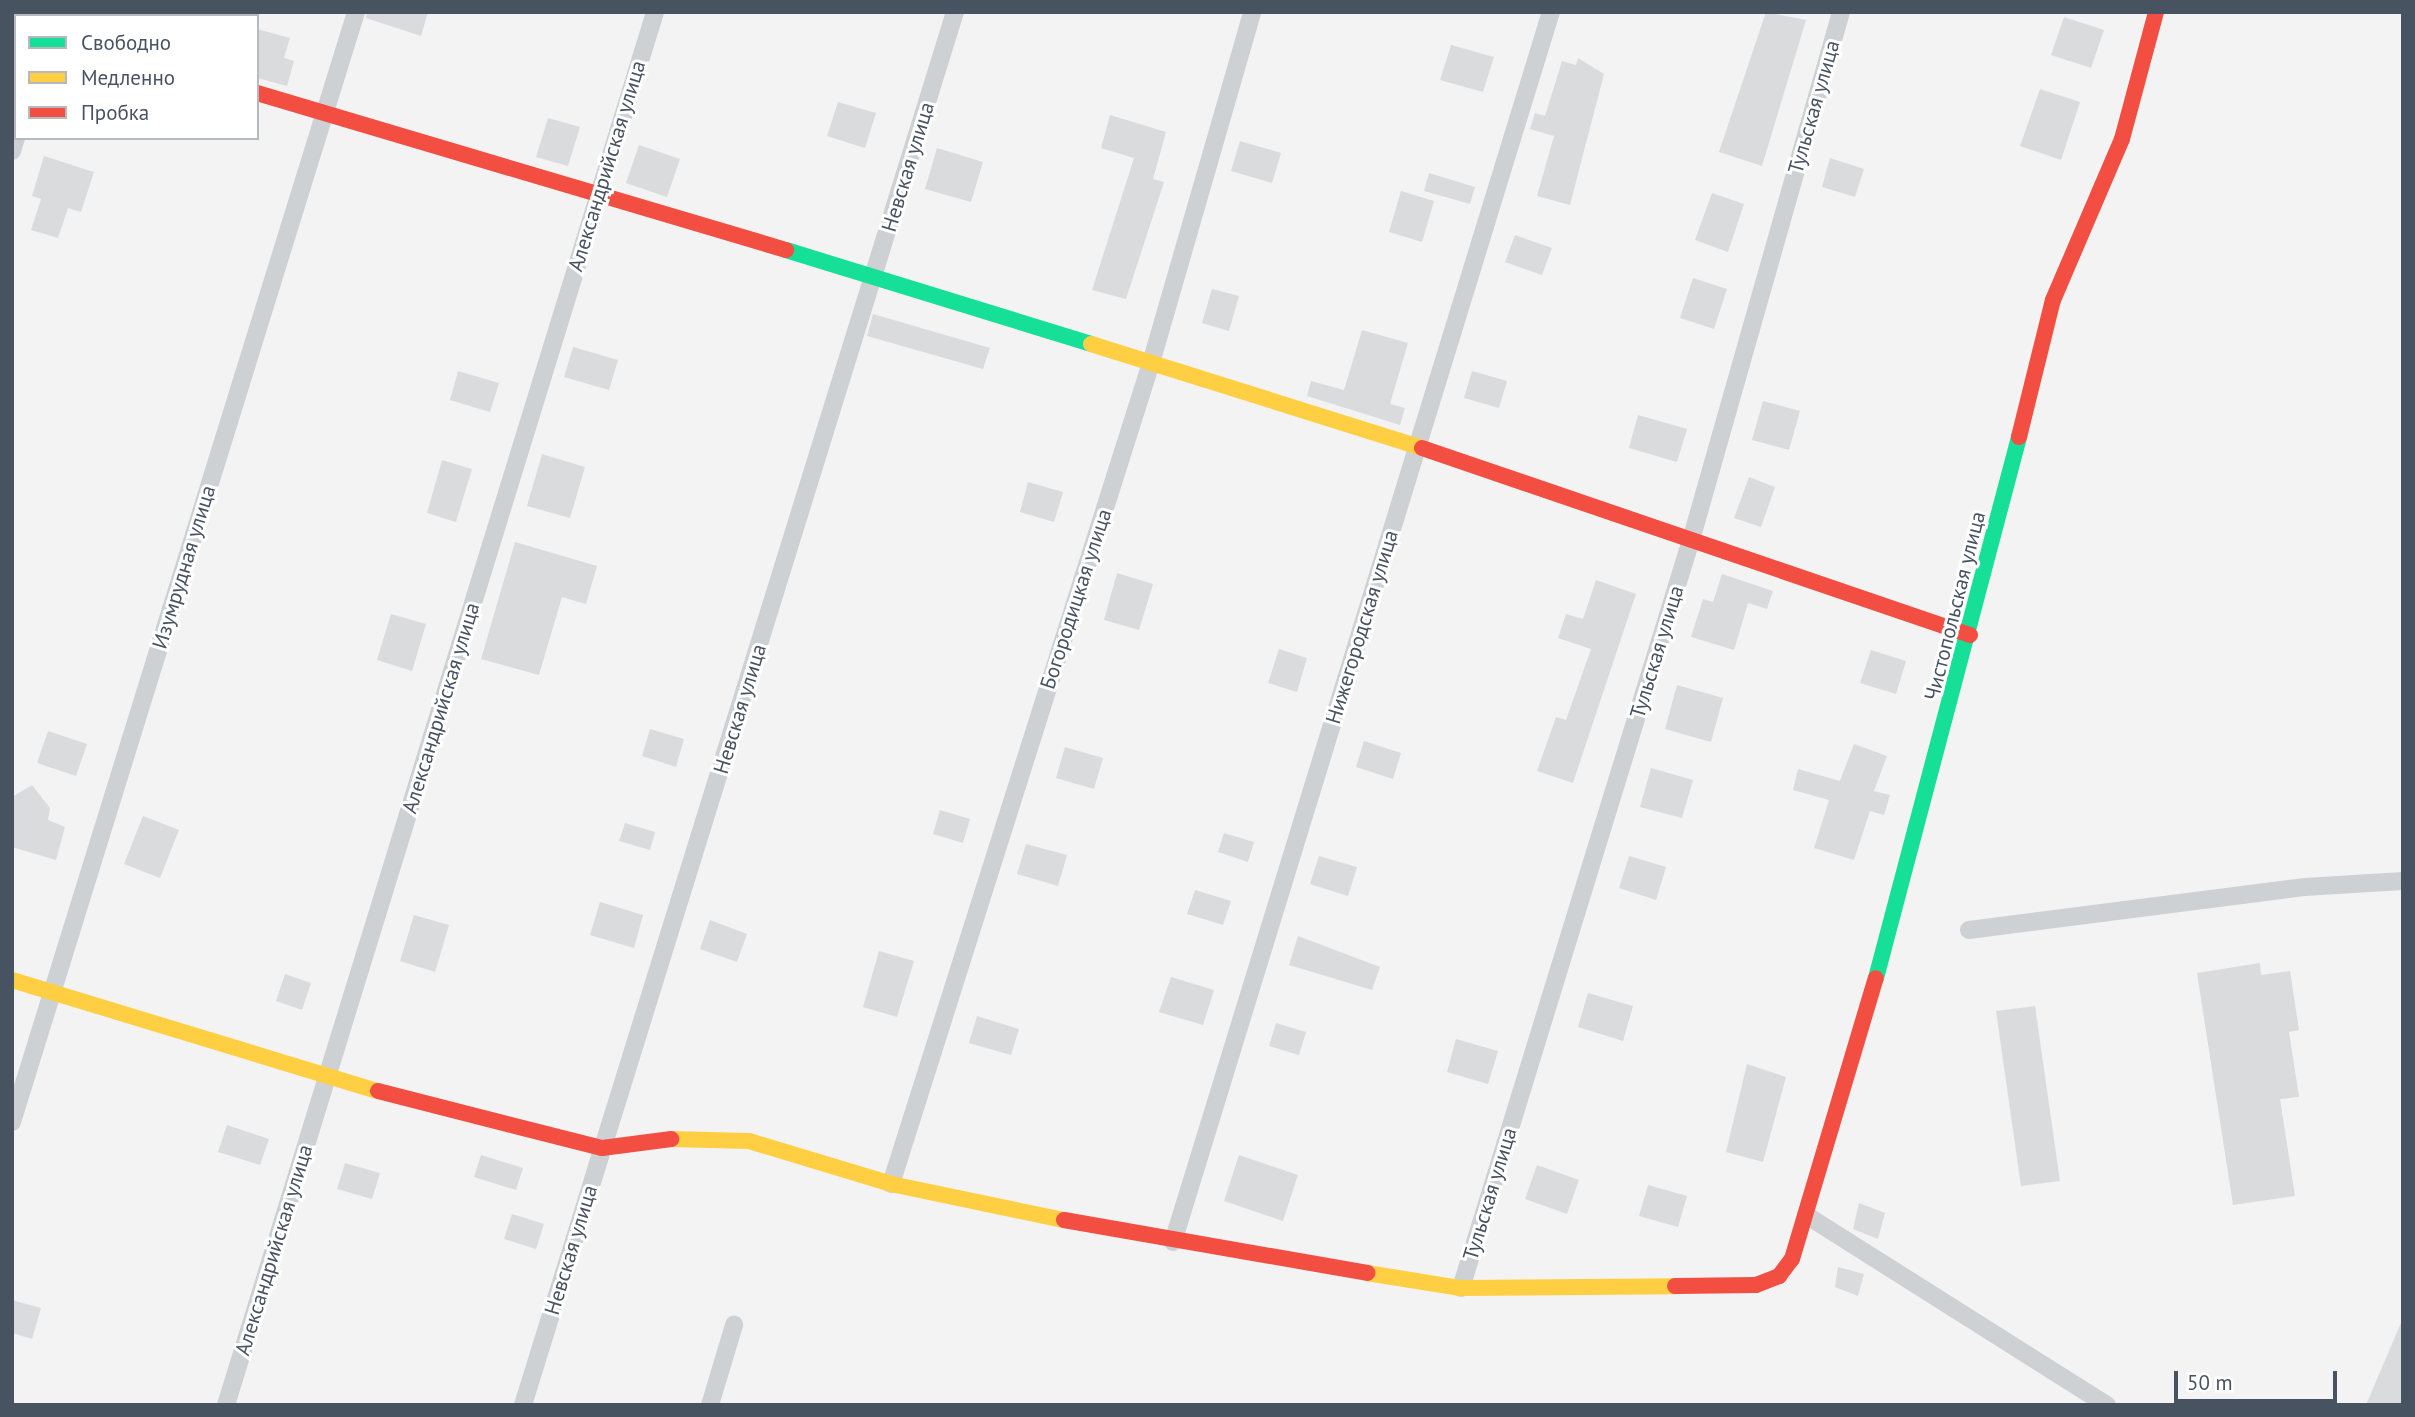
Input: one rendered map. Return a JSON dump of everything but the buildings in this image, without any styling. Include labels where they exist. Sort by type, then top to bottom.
[{"type":"street","name":"Изумрудная улица","points":[[12,1122],[356,12]]},
{"type":"street","name":"Александрийская улица","points":[[226,1405],[655,12]]},
{"type":"street","name":"Невская улица","points":[[523,1405],[955,12]]},
{"type":"street","name":"Богородицкая улица","points":[[891,1184],[1150,363],[1252,12]]},
{"type":"street","name":"Нижегородская улица","points":[[1173,1241],[1551,12]]},
{"type":"street","name":"Тульская улица","points":[[1461,1288],[1691,540],[1841,12]]},
{"type":"street","name":"Чистопольская улица","points":[[12,980],[328,1078],[603,1148],[713,1137],[891,1184],[1173,1241],[1461,1288],[1756,1285],[1779,1276],[1792,1259],[1806,1215],[1970,635],[2053,300],[2122,139],[2156,12]]},
{"type":"street","points":[[259,94],[326,111],[597,198],[875,276],[1418,446],[1970,635]]},
{"type":"street","points":[[1969,930],[2305,887],[2403,881]]},
{"type":"street","points":[[1806,1215],[2107,1405]]},
{"type":"street","points":[[710,1405],[734,1325]]},
{"type":"traffic: fast","points":[[786,250],[1091,344]]},
{"type":"traffic: fast","points":[[1876,978],[2019,437]]},
{"type":"traffic: slow","points":[[1091,344],[1422,448]]},
{"type":"traffic: slow","points":[[12,980],[378,1091]]},
{"type":"traffic: slow","points":[[671,1139],[749,1141],[891,1184],[1064,1220]]},
{"type":"traffic: slow","points":[[1367,1273],[1461,1288],[1675,1286]]},
{"type":"traffic: jam","points":[[2019,437],[2053,300],[2122,139],[2156,12]]},
{"type":"traffic: jam","points":[[259,94],[786,250]]},
{"type":"traffic: jam","points":[[1422,448],[1970,635]]},
{"type":"traffic: jam","points":[[1675,1286],[1756,1285],[1779,1276],[1792,1259],[1876,978]]},
{"type":"traffic: jam","points":[[378,1091],[602,1148],[671,1139]]},
{"type":"traffic: jam","points":[[1064,1220],[1367,1273]]}]
